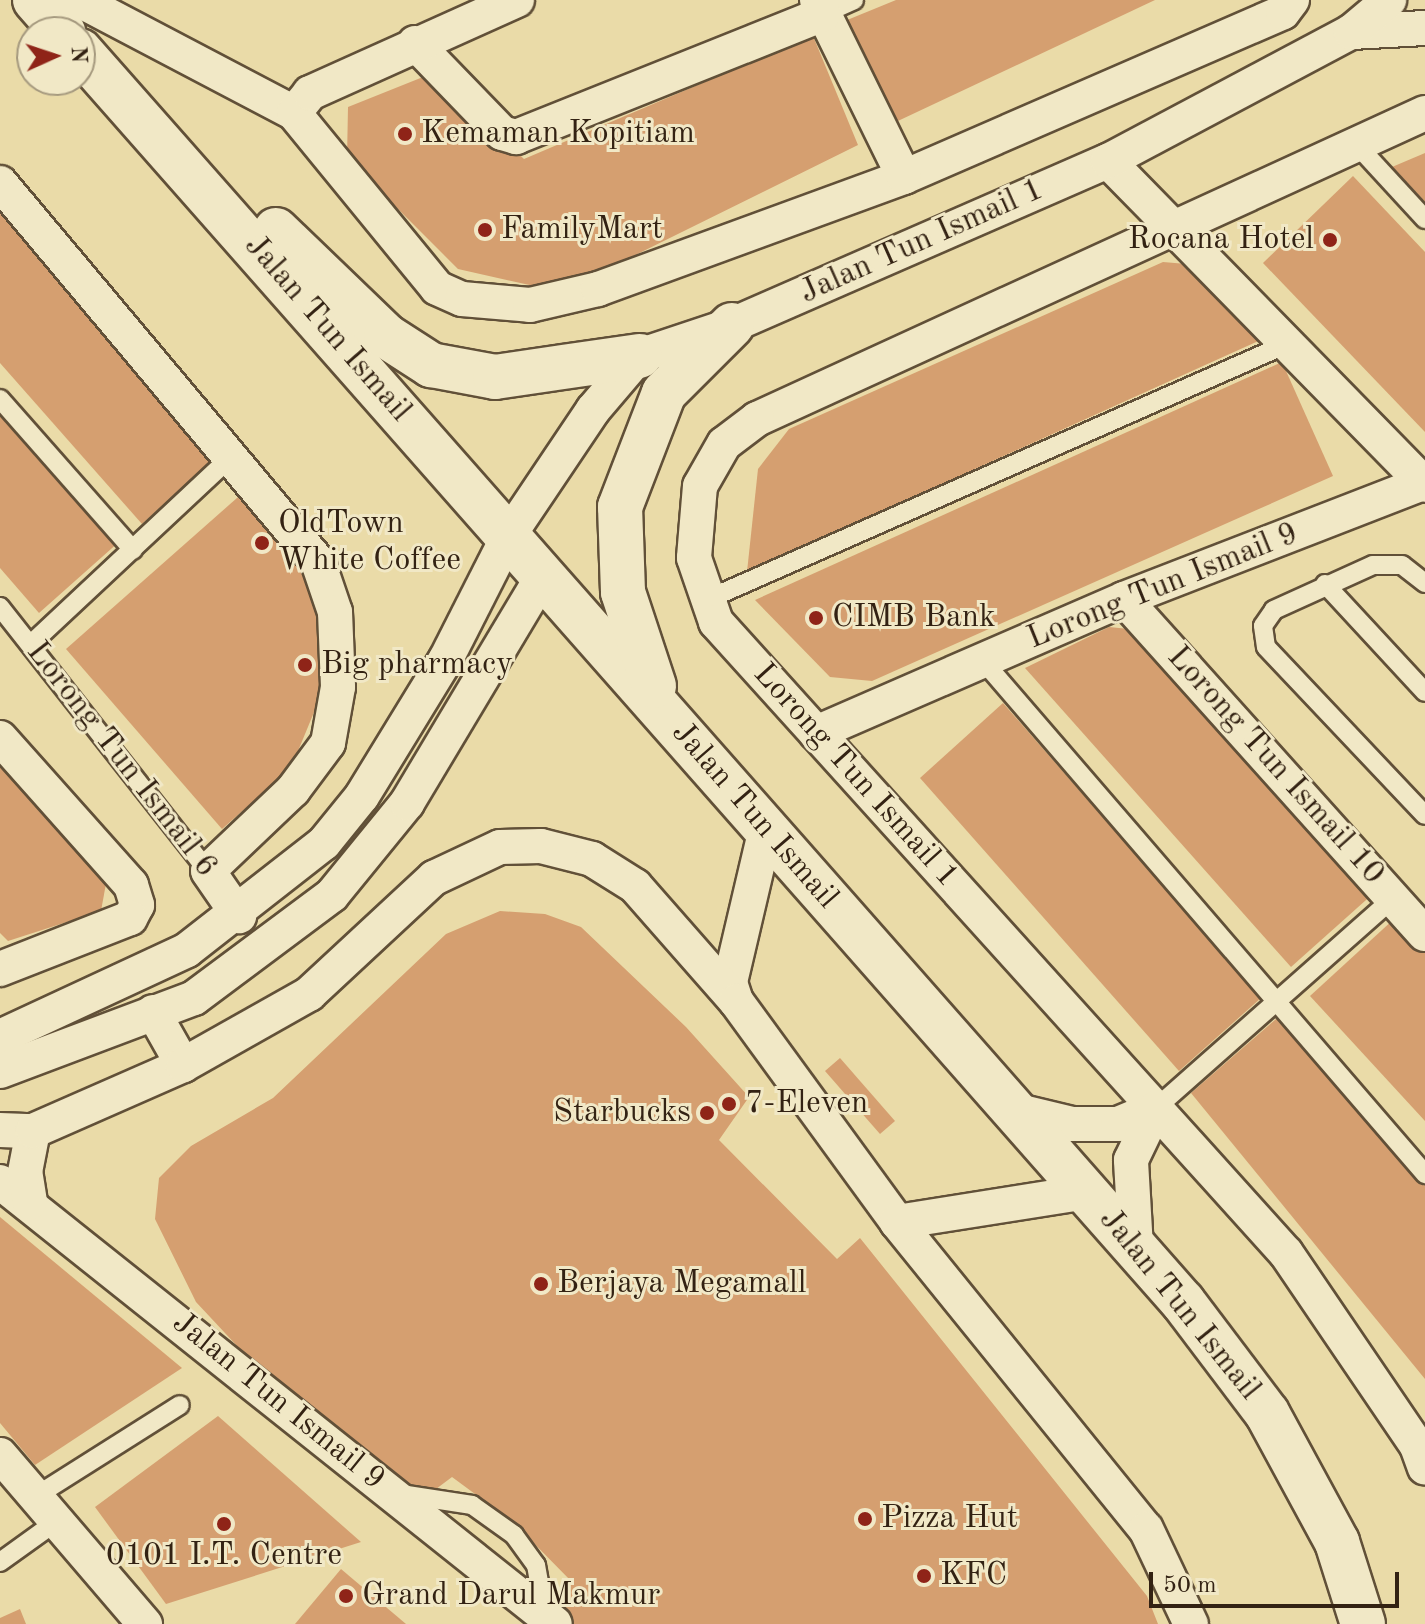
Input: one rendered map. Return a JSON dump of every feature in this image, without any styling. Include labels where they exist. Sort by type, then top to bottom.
[{"type":"main road","points":[[35,0],[49,16]]},
{"type":"main road","name":"Jalan Tun Ismail","points":[[96,69],[1136,1248],[1267,1413],[1337,1542],[1363,1624]]},
{"type":"main road","points":[[211,197],[263,217],[386,336],[431,365],[495,377],[639,356]]},
{"type":"main road","points":[[673,724],[623,592],[620,507],[664,393],[732,325]]},
{"type":"street","points":[[79,0],[294,113],[437,288],[462,299],[530,305],[598,289],[904,177],[1283,12],[1292,0]]},
{"type":"street","points":[[294,113],[310,93],[415,43],[517,0]]},
{"type":"street","points":[[1363,0],[1351,32],[1425,28]]},
{"type":"street","name":"Jalan Tun Ismail 1","points":[[639,356],[732,325],[1108,161],[1351,32],[1389,0]]},
{"type":"street","points":[[415,43],[502,133],[516,137],[820,7],[904,177]]},
{"type":"street","points":[[704,601],[694,519],[700,486],[724,444],[757,419],[1425,113]]},
{"type":"street","points":[[1108,161],[1178,226],[1424,484]]},
{"type":"street","points":[[0,183],[233,455],[318,562],[335,612],[338,687],[328,743],[293,790],[208,871]]},
{"type":"street","points":[[0,1037],[111,991],[239,916],[324,843],[362,796],[446,659],[509,535],[593,410],[639,356]]},
{"type":"street","name":"Lorong Tun Ismail 9","points":[[816,733],[1124,599],[1424,484]]},
{"type":"street","points":[[0,1071],[194,998],[273,945],[373,853],[544,574]]},
{"type":"street","name":"Lorong Tun Ismail 10","points":[[1124,599],[1425,934]]},
{"type":"street","name":"Lorong Tun Ismail 1","points":[[704,601],[816,733],[1286,1253],[1422,1450]]},
{"type":"street","points":[[0,738],[131,885],[137,905],[130,918],[0,969]]},
{"type":"street","points":[[736,1001],[730,982],[766,829]]},
{"type":"street","points":[[30,1202],[17,1131],[183,1065],[309,994],[434,878],[500,847],[541,846],[613,869],[736,1001],[897,1222],[1146,1529],[1191,1624]]},
{"type":"street","name":"Lorong Tun Ismail 6","points":[[208,871],[239,916]]},
{"type":"street","points":[[153,1012],[183,1065]]},
{"type":"street","points":[[1014,1110],[1072,1124],[1118,1124],[1156,1108]]},
{"type":"street","points":[[1136,1248],[1131,1160],[1156,1108]]},
{"type":"street","name":"Jalan Tun Ismail 9","points":[[0,1182],[30,1202],[550,1620]]},
{"type":"street","points":[[897,1222],[1086,1192]]},
{"type":"street","points":[[0,1455],[145,1624]]},
{"type":"lane","points":[[820,7],[854,0]]},
{"type":"lane","points":[[1356,144],[1425,219]]},
{"type":"lane","points":[[704,601],[1289,343]]},
{"type":"lane","points":[[0,399],[133,550]]},
{"type":"lane","points":[[32,643],[233,455]]},
{"type":"lane","points":[[1425,583],[1402,565],[1373,565],[1325,584],[1274,610],[1263,626],[1266,647],[1425,815]]},
{"type":"lane","points":[[1325,584],[1425,692]]},
{"type":"lane","name":"Lorong Tun Ismail 6","points":[[0,607],[32,643],[208,871]]},
{"type":"lane","points":[[984,662],[1425,1174]]},
{"type":"lane","points":[[1156,1108],[1277,1004],[1393,898]]},
{"type":"lane","points":[[0,1562],[47,1509],[180,1405]]},
{"type":"building","points":[[896,0],[1155,0],[883,128],[835,25]]},
{"type":"building","points":[[813,36],[858,145],[601,272],[534,286],[458,269],[347,158],[348,107],[433,73],[524,159]]},
{"type":"building","points":[[1425,153],[1425,202],[1392,167]]},
{"type":"building","points":[[1353,176],[1425,252],[1425,432],[1263,263]]},
{"type":"building","points":[[0,199],[222,451],[142,524],[0,363]]},
{"type":"building","points":[[1163,262],[1198,265],[1265,338],[747,572],[758,469],[789,429]]},
{"type":"building","points":[[1282,362],[1333,476],[872,681],[830,677],[755,600]]},
{"type":"building","points":[[0,406],[120,541],[39,613],[0,568]]},
{"type":"building","points":[[246,490],[304,556],[323,618],[324,688],[291,768],[222,829],[66,649]]},
{"type":"building","points":[[1109,627],[1139,630],[1375,892],[1291,967],[1025,668]]},
{"type":"building","points":[[1003,703],[1261,998],[1179,1071],[920,778]]},
{"type":"building","points":[[0,756],[107,878],[101,911],[8,941],[0,933]]},
{"type":"building","name":"Berjaya Megamall","points":[[500,911],[545,914],[581,927],[686,1027],[749,1097],[719,1140],[837,1259],[860,1238],[1147,1596],[1158,1624],[565,1624],[550,1609],[571,1581],[513,1522],[452,1477],[424,1498],[239,1348],[196,1302],[155,1219],[159,1178],[191,1146],[273,1098],[446,934]]},
{"type":"building","points":[[1394,919],[1425,953],[1425,1121],[1310,996]]},
{"type":"building","points":[[1283,1013],[1425,1178],[1425,1379],[1191,1093]]},
{"type":"building","points":[[840,1058],[895,1121],[880,1134],[825,1071]]},
{"type":"building","points":[[0,1217],[182,1368],[35,1465],[0,1423]]},
{"type":"building","name":"0101 I.T. Centre","points":[[218,1416],[361,1542],[166,1604],[95,1507]]},
{"type":"building","name":"Grand Darul Makmur","points":[[341,1569],[406,1624],[295,1624]]},
{"type":"building","points":[[20,1609],[26,1624],[0,1624],[0,1618]]},
{"type":"place","name":"Kemaman Kopitiam","points":[[405,134]]},
{"type":"place","name":"FamilyMart","points":[[485,230]]},
{"type":"place","name":"Rocana Hotel","points":[[1330,240]]},
{"type":"place","name":"OldTown White Coffee","points":[[262,543]]},
{"type":"place","name":"CIMB Bank","points":[[816,618]]},
{"type":"place","name":"Big pharmacy","points":[[305,665]]},
{"type":"place","name":"7-Eleven","points":[[729,1104]]},
{"type":"place","name":"Starbucks","points":[[707,1113]]},
{"type":"place","name":"Berjaya Megamall","points":[[541,1284]]},
{"type":"place","name":"Pizza Hut","points":[[865,1519]]},
{"type":"place","name":"0101 I.T. Centre","points":[[224,1524]]},
{"type":"place","name":"KFC","points":[[924,1576]]},
{"type":"place","name":"Grand Darul Makmur","points":[[346,1596]]}]
